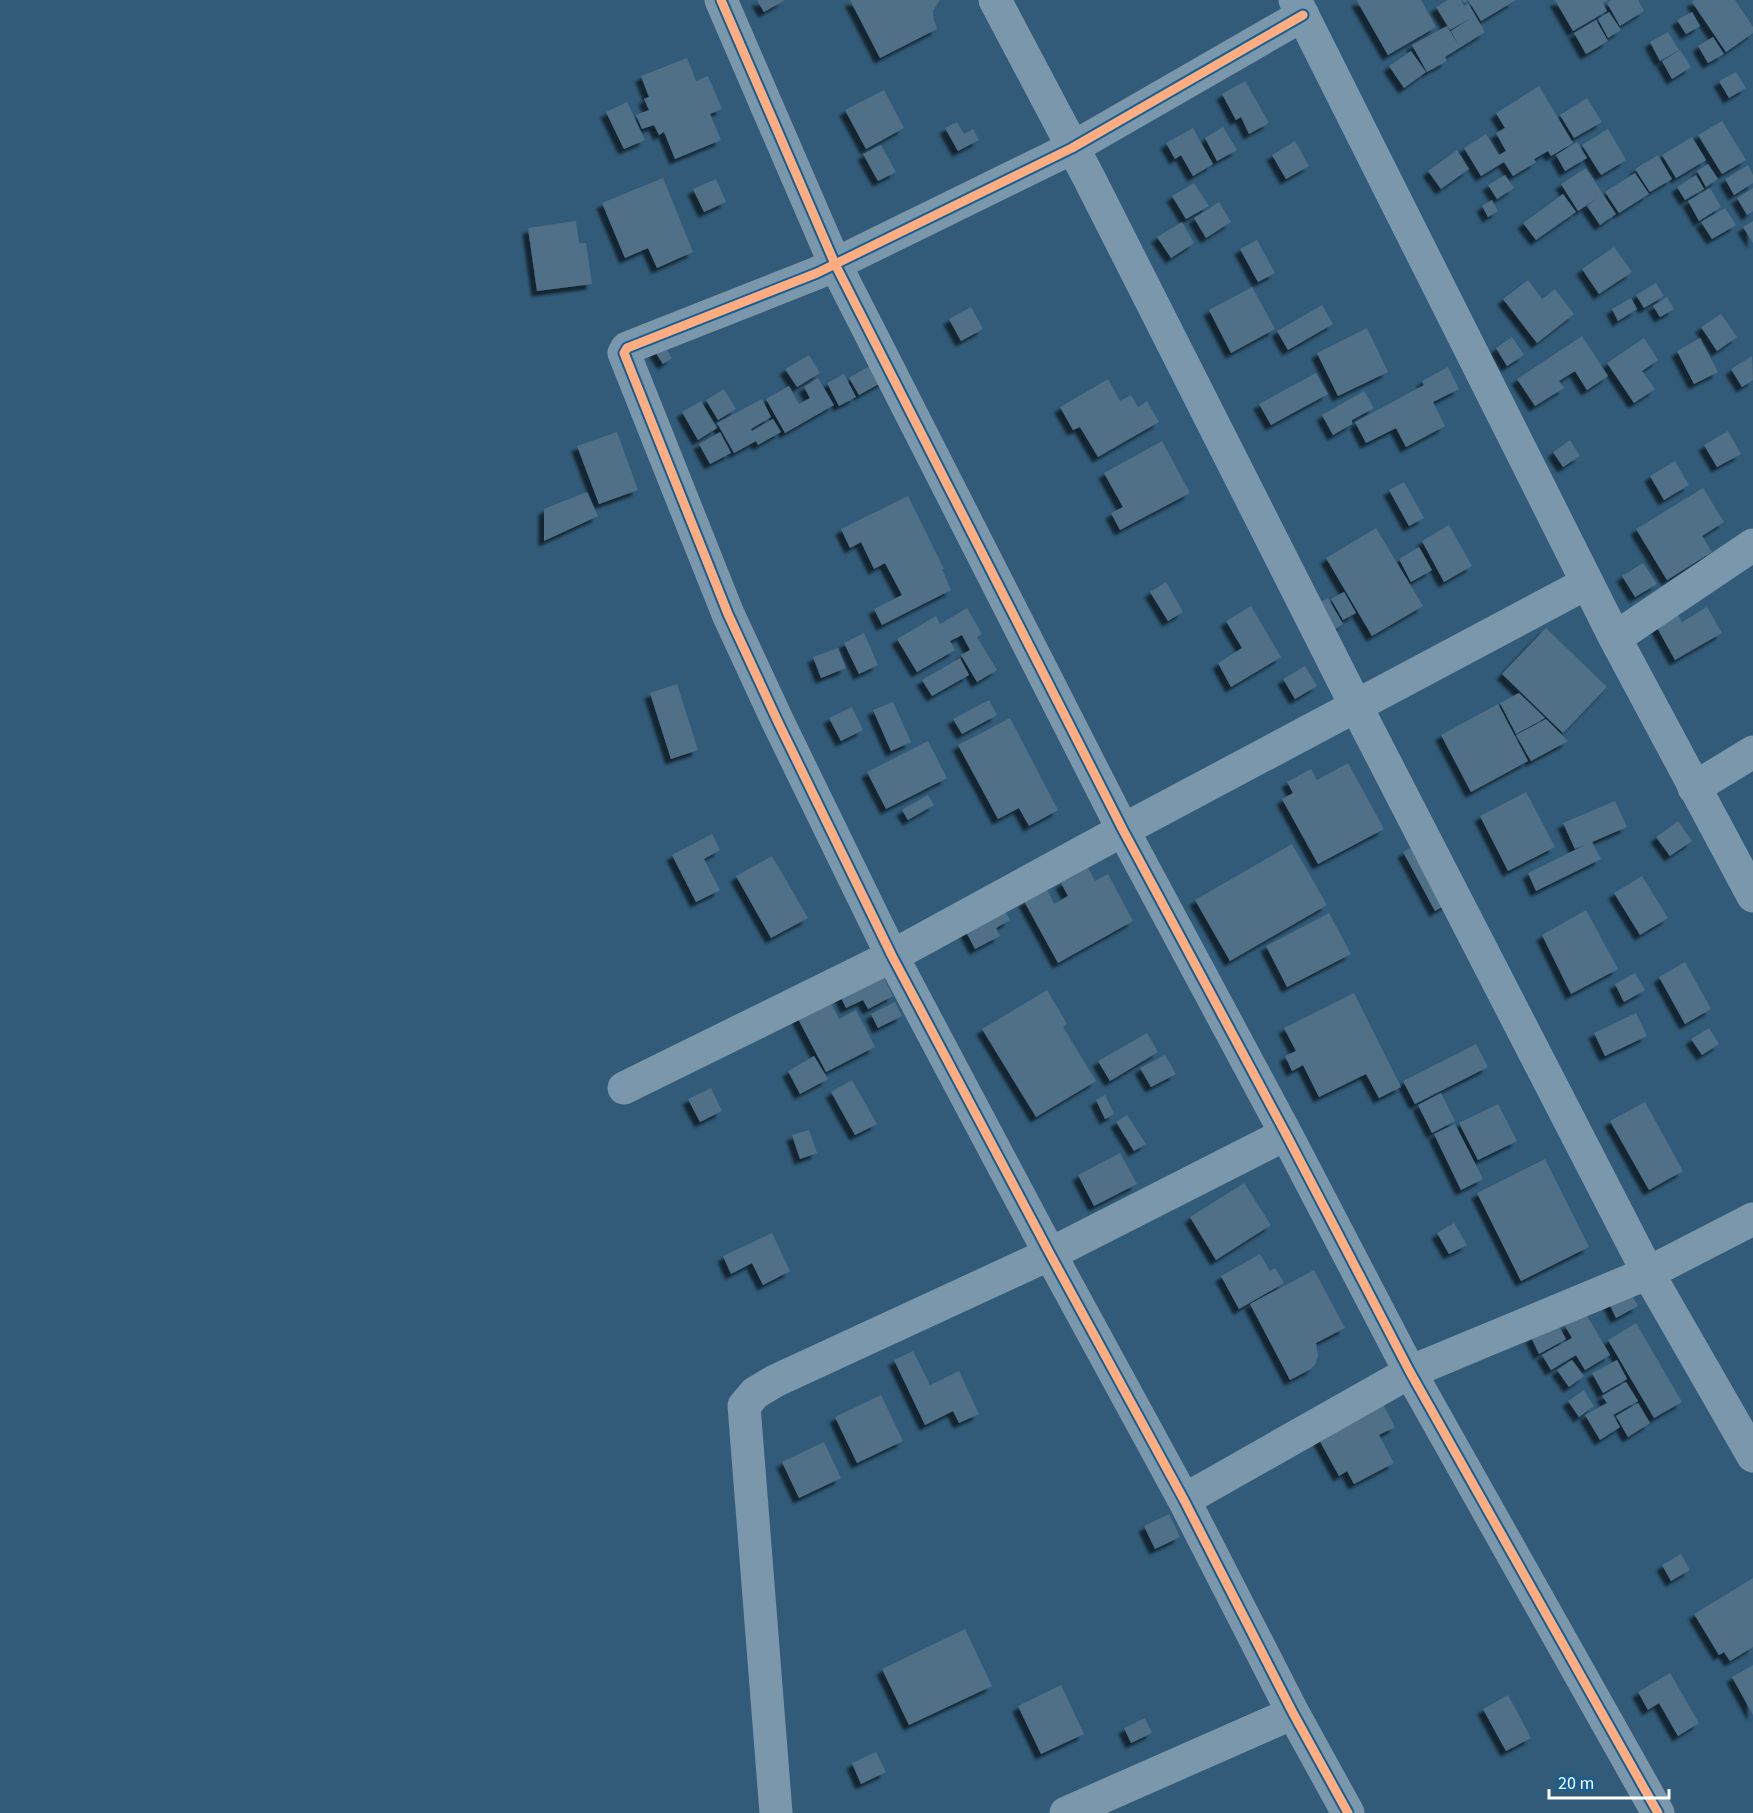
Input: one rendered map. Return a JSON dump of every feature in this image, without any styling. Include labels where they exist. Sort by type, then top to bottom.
[{"type":"street","points":[[721,0],[835,264],[1123,830],[1287,1134],[1410,1372],[1658,1813]]},
{"type":"street","points":[[995,0],[1648,1273],[1753,1456]]},
{"type":"street","points":[[1348,1813],[1293,1713],[1184,1500],[892,956],[728,614],[624,356],[627,348],[817,273],[1072,148],[1299,7],[1615,638],[1753,896]]},
{"type":"street","points":[[1615,638],[1753,544]]},
{"type":"street","points":[[624,1089],[892,956],[1587,583]]},
{"type":"street","points":[[1694,788],[1753,752]]},
{"type":"street","points":[[776,1813],[744,1406],[755,1393],[775,1381],[1050,1254],[1287,1134]]},
{"type":"street","points":[[1184,1500],[1410,1372],[1648,1273],[1753,1219]]},
{"type":"street","points":[[1066,1813],[1293,1713]]},
{"type":"building","points":[[757,0],[785,0],[764,12]]},
{"type":"building","points":[[850,0],[940,0],[933,11],[937,29],[880,58]]},
{"type":"building","points":[[1358,0],[1421,0],[1436,27],[1388,55]]},
{"type":"building","points":[[1448,0],[1461,0],[1464,6],[1468,3],[1485,32],[1445,57],[1447,61],[1427,72],[1412,45],[1447,26],[1459,46],[1451,31],[1471,18],[1450,30],[1436,7]]},
{"type":"building","points":[[1468,0],[1516,0],[1481,21]]},
{"type":"building","points":[[1555,0],[1608,0],[1603,3],[1607,11],[1573,31]]},
{"type":"building","points":[[1611,0],[1638,0],[1644,11],[1620,26],[1607,3]]},
{"type":"building","points":[[1694,0],[1735,0],[1753,27],[1753,33],[1726,52],[1692,2]]},
{"type":"building","points":[[1609,12],[1621,30],[1608,38],[1598,19]]},
{"type":"building","points":[[1692,12],[1700,26],[1686,34],[1677,20]]},
{"type":"building","points":[[1596,20],[1608,41],[1586,54],[1574,33]]},
{"type":"building","points":[[1668,32],[1679,50],[1660,61],[1650,42]]},
{"type":"building","points":[[1713,37],[1724,54],[1708,63],[1698,46]]},
{"type":"building","points":[[1680,50],[1691,67],[1672,79],[1662,61]]},
{"type":"building","points":[[1411,51],[1426,72],[1404,88],[1389,66]]},
{"type":"building","points":[[687,58],[696,81],[708,76],[722,109],[710,114],[721,140],[675,159],[664,132],[659,135],[654,125],[642,129],[636,115],[649,110],[644,99],[649,97],[641,76]]},
{"type":"building","points":[[1736,72],[1746,88],[1729,98],[1719,81]]},
{"type":"building","points":[[1245,81],[1269,123],[1249,134],[1241,117],[1236,120],[1222,94]]},
{"type":"building","points":[[1539,86],[1573,143],[1551,156],[1548,151],[1534,159],[1536,162],[1513,176],[1504,162],[1481,176],[1464,148],[1486,134],[1499,155],[1506,151],[1496,133],[1505,128],[1496,113]]},
{"type":"building","points":[[884,90],[904,128],[866,149],[845,110]]},
{"type":"building","points":[[1587,98],[1602,122],[1574,138],[1560,115]]},
{"type":"building","points":[[627,102],[645,140],[624,149],[606,112]]},
{"type":"building","points":[[1722,121],[1746,160],[1722,174],[1698,135]]},
{"type":"building","points":[[957,122],[964,134],[973,129],[979,140],[958,151],[945,128]]},
{"type":"building","points":[[1223,127],[1237,150],[1217,161],[1205,138]]},
{"type":"building","points":[[1193,128],[1213,164],[1193,176],[1181,155],[1175,159],[1166,143]]},
{"type":"building","points":[[1608,129],[1626,160],[1601,175],[1582,145]]},
{"type":"building","points":[[1692,137],[1706,160],[1676,178],[1662,155]]},
{"type":"building","points":[[1295,141],[1309,166],[1286,179],[1272,155]]},
{"type":"building","points":[[1577,142],[1587,158],[1565,171],[1556,155]]},
{"type":"building","points":[[881,145],[896,172],[878,181],[863,154]]},
{"type":"building","points":[[1457,150],[1469,169],[1441,189],[1428,171]]},
{"type":"building","points":[[1658,155],[1672,179],[1650,192],[1635,169]]},
{"type":"building","points":[[1708,164],[1718,179],[1706,187],[1697,171]]},
{"type":"building","points":[[1748,165],[1753,175],[1753,183],[1734,195],[1725,179]]},
{"type":"building","points":[[1586,168],[1616,214],[1600,225],[1587,206],[1598,198],[1578,211],[1561,184]]},
{"type":"building","points":[[1635,173],[1649,194],[1619,213],[1605,192]]},
{"type":"building","points":[[1505,175],[1514,188],[1497,199],[1488,185]]},
{"type":"building","points":[[1696,175],[1704,189],[1685,200],[1677,187]]},
{"type":"building","points":[[663,178],[693,252],[657,268],[648,248],[625,258],[602,203]]},
{"type":"building","points":[[716,179],[726,202],[704,212],[693,189]]},
{"type":"building","points":[[1194,183],[1209,206],[1186,219],[1172,196]]},
{"type":"building","points":[[1710,188],[1721,207],[1699,221],[1688,201]]},
{"type":"building","points":[[1753,188],[1753,211],[1747,215],[1737,198]]},
{"type":"building","points":[[1563,194],[1576,212],[1536,240],[1523,223]]},
{"type":"building","points":[[1492,200],[1498,211],[1488,217],[1482,206]]},
{"type":"building","points":[[1219,202],[1231,222],[1206,238],[1194,218]]},
{"type":"building","points":[[1725,208],[1736,225],[1712,239],[1701,222]]},
{"type":"building","points":[[576,221],[579,243],[586,243],[592,284],[537,291],[528,228]]},
{"type":"building","points":[[1753,221],[1753,243],[1743,227]]},
{"type":"building","points":[[1182,222],[1194,243],[1171,258],[1157,237]]},
{"type":"building","points":[[1257,240],[1275,273],[1258,282],[1240,249]]},
{"type":"building","points":[[1614,247],[1632,272],[1599,294],[1582,269]]},
{"type":"building","points":[[1528,280],[1542,299],[1555,289],[1574,314],[1537,343],[1503,299]]},
{"type":"building","points":[[1656,283],[1664,296],[1644,308],[1636,295]]},
{"type":"building","points":[[1252,287],[1275,329],[1231,353],[1209,310]]},
{"type":"building","points":[[1667,297],[1674,309],[1660,317],[1653,306]]},
{"type":"building","points":[[1631,298],[1637,309],[1618,321],[1612,309]]},
{"type":"building","points":[[1322,305],[1333,324],[1288,350],[1277,331]]},
{"type":"building","points":[[971,307],[983,329],[961,341],[949,319]]},
{"type":"building","points":[[1721,314],[1737,337],[1717,351],[1701,327]]},
{"type":"building","points":[[1367,328],[1388,372],[1338,396],[1317,353]]},
{"type":"building","points":[[1582,336],[1608,376],[1587,390],[1575,371],[1559,381],[1564,388],[1535,406],[1517,379]]},
{"type":"building","points":[[1512,337],[1524,355],[1507,366],[1496,348]]},
{"type":"building","points":[[1644,338],[1658,360],[1642,371],[1655,389],[1634,403],[1607,363]]},
{"type":"building","points":[[1700,338],[1718,372],[1694,384],[1677,351]]},
{"type":"building","points":[[663,344],[672,358],[663,364],[654,350]]},
{"type":"building","points":[[809,355],[820,373],[797,387],[785,369]]},
{"type":"building","points":[[1752,356],[1753,380],[1742,387],[1731,369]]},
{"type":"building","points":[[876,362],[886,380],[859,395],[849,378]]},
{"type":"building","points":[[1448,367],[1459,389],[1433,402],[1445,426],[1406,447],[1396,428],[1366,443],[1355,422],[1424,385],[1422,381]]},
{"type":"building","points":[[1316,373],[1328,394],[1271,425],[1259,404]]},
{"type":"building","points":[[844,374],[856,397],[839,406],[827,383]]},
{"type":"building","points":[[818,378],[834,405],[785,433],[766,399],[789,386],[799,404],[810,398],[804,387]]},
{"type":"building","points":[[1108,379],[1120,401],[1131,395],[1138,407],[1147,401],[1159,422],[1098,457],[1080,427],[1073,430],[1060,407]]},
{"type":"building","points":[[724,389],[736,409],[718,420],[706,400]]},
{"type":"building","points":[[1364,391],[1374,408],[1352,420],[1352,424],[1333,435],[1322,415]]},
{"type":"building","points":[[762,399],[771,417],[751,429],[752,431],[773,419],[781,432],[758,445],[756,441],[734,453],[717,423]]},
{"type":"building","points":[[701,401],[717,428],[698,440],[682,412]]},
{"type":"building","points":[[1728,431],[1741,454],[1717,467],[1704,445]]},
{"type":"building","points":[[617,432],[638,490],[599,504],[577,446]]},
{"type":"building","points":[[720,432],[731,453],[710,464],[699,444]]},
{"type":"building","points":[[1570,440],[1580,456],[1563,467],[1553,452]]},
{"type":"building","points":[[1162,441],[1190,493],[1120,530],[1111,513],[1123,507],[1104,473]]},
{"type":"building","points":[[1675,461],[1689,485],[1664,500],[1650,476]]},
{"type":"building","points":[[1404,482],[1424,518],[1409,526],[1389,490]]},
{"type":"building","points":[[1703,488],[1724,522],[1702,536],[1712,552],[1667,580],[1636,529]]},
{"type":"building","points":[[587,492],[598,516],[544,541],[544,509]]},
{"type":"building","points":[[908,496],[944,569],[942,569],[951,590],[882,625],[874,609],[902,595],[885,563],[874,569],[861,542],[850,548],[841,529]]},
{"type":"building","points":[[1449,525],[1472,566],[1444,582],[1422,541]]},
{"type":"building","points":[[1376,528],[1423,606],[1372,636],[1326,558]]},
{"type":"building","points":[[1419,547],[1432,570],[1411,582],[1399,559]]},
{"type":"building","points":[[1643,563],[1657,584],[1635,597],[1622,576]]},
{"type":"building","points":[[1166,582],[1183,612],[1168,621],[1150,592]]},
{"type":"building","points":[[1344,592],[1356,613],[1343,620],[1331,599]]},
{"type":"building","points":[[1328,598],[1343,624],[1329,633],[1313,606]]},
{"type":"building","points":[[1251,606],[1281,657],[1231,687],[1218,663],[1242,648],[1226,621]]},
{"type":"building","points":[[1707,607],[1722,633],[1675,660],[1655,624],[1676,612],[1682,622]]},
{"type":"building","points":[[967,608],[982,634],[977,637],[997,670],[977,682],[961,655],[970,650],[962,635],[950,641],[955,650],[917,672],[897,639],[936,616],[940,624]]},
{"type":"building","points":[[1546,628],[1607,687],[1563,733],[1502,674]]},
{"type":"building","points":[[864,633],[878,665],[859,674],[844,643]]},
{"type":"building","points":[[838,648],[846,668],[821,678],[813,657]]},
{"type":"building","points":[[960,658],[969,675],[932,696],[922,680]]},
{"type":"building","points":[[1305,666],[1317,686],[1295,699],[1283,679]]},
{"type":"building","points":[[677,684],[698,750],[671,759],[650,693]]},
{"type":"building","points":[[1519,693],[1545,718],[1516,734],[1500,703]]},
{"type":"building","points":[[989,700],[997,715],[962,734],[953,719]]},
{"type":"building","points":[[893,702],[911,742],[891,751],[873,710]]},
{"type":"building","points":[[1498,704],[1528,761],[1471,792],[1441,735]]},
{"type":"building","points":[[852,707],[863,730],[841,741],[829,718]]},
{"type":"building","points":[[1010,718],[1058,810],[1029,826],[1019,808],[998,819],[958,745]]},
{"type":"building","points":[[1546,719],[1568,741],[1531,761],[1516,735]]},
{"type":"building","points":[[928,741],[947,778],[886,809],[867,772]]},
{"type":"building","points":[[1348,763],[1384,829],[1318,864],[1282,799],[1293,793],[1287,782],[1311,769],[1317,780]]},
{"type":"building","points":[[1526,792],[1555,847],[1508,871],[1480,816]]},
{"type":"building","points":[[928,795],[934,805],[908,820],[902,810]]},
{"type":"building","points":[[1615,801],[1627,827],[1592,842],[1601,859],[1536,891],[1528,873],[1587,844],[1575,849],[1563,823]]},
{"type":"building","points":[[1678,821],[1692,841],[1670,856],[1656,837]]},
{"type":"building","points":[[712,834],[720,850],[704,859],[720,890],[696,902],[672,855]]},
{"type":"building","points":[[1292,844],[1327,905],[1230,961],[1195,900]]},
{"type":"building","points":[[1418,844],[1449,903],[1435,911],[1403,852]]},
{"type":"building","points":[[772,856],[808,918],[771,938],[736,876]]},
{"type":"building","points":[[1088,868],[1095,881],[1108,874],[1133,921],[1058,963],[1024,901],[1047,889],[1054,904],[1068,896],[1061,883]]},
{"type":"building","points":[[1642,876],[1668,918],[1640,935],[1614,893]]},
{"type":"building","points":[[1001,903],[1010,920],[996,928],[1000,936],[975,949],[962,924]]},
{"type":"building","points":[[1586,910],[1618,969],[1571,994],[1542,935]]},
{"type":"building","points":[[1329,913],[1351,954],[1287,987],[1266,946]]},
{"type":"building","points":[[1685,962],[1711,1009],[1685,1024],[1659,977]]},
{"type":"building","points":[[880,970],[893,996],[868,1009],[863,1000],[846,1008],[838,991]]},
{"type":"building","points":[[1635,973],[1645,990],[1624,1002],[1615,984]]},
{"type":"building","points":[[1047,990],[1067,1024],[1063,1027],[1096,1081],[1036,1117],[982,1029]]},
{"type":"building","points":[[1354,993],[1401,1087],[1379,1098],[1366,1074],[1319,1097],[1303,1065],[1292,1071],[1285,1056],[1296,1051],[1284,1028]]},
{"type":"building","points":[[828,997],[839,1019],[856,1010],[875,1047],[826,1072],[795,1013]]},
{"type":"building","points":[[895,1002],[902,1016],[878,1028],[871,1014]]},
{"type":"building","points":[[1636,1013],[1647,1036],[1605,1056],[1594,1033]]},
{"type":"building","points":[[1709,1028],[1719,1044],[1702,1055],[1691,1039]]},
{"type":"building","points":[[1147,1033],[1158,1052],[1110,1081],[1098,1061]]},
{"type":"building","points":[[1476,1044],[1488,1067],[1415,1104],[1403,1081]]},
{"type":"building","points":[[1165,1055],[1176,1074],[1151,1087],[1140,1068]]},
{"type":"building","points":[[814,1056],[828,1079],[800,1094],[788,1071]]},
{"type":"building","points":[[852,1080],[877,1124],[855,1135],[831,1092]]},
{"type":"building","points":[[711,1088],[722,1111],[700,1122],[688,1099]]},
{"type":"building","points":[[1441,1093],[1455,1121],[1432,1133],[1418,1105]]},
{"type":"building","points":[[1105,1095],[1114,1114],[1105,1119],[1096,1100]]},
{"type":"building","points":[[1645,1102],[1683,1171],[1649,1190],[1610,1121]]},
{"type":"building","points":[[1498,1104],[1517,1141],[1478,1160],[1459,1123]]},
{"type":"building","points":[[1127,1115],[1146,1144],[1134,1151],[1116,1122]]},
{"type":"building","points":[[1455,1124],[1483,1179],[1461,1190],[1434,1134]]},
{"type":"building","points":[[809,1130],[817,1153],[800,1159],[792,1135]]},
{"type":"building","points":[[1120,1153],[1137,1184],[1094,1206],[1078,1175]]},
{"type":"building","points":[[1545,1159],[1589,1247],[1521,1281],[1477,1193]]},
{"type":"building","points":[[1244,1183],[1271,1225],[1216,1260],[1190,1217]]},
{"type":"building","points":[[1454,1223],[1467,1245],[1449,1254],[1437,1233]]},
{"type":"building","points":[[772,1233],[790,1271],[763,1285],[752,1263],[731,1274],[723,1256]]},
{"type":"building","points":[[1260,1254],[1270,1271],[1275,1268],[1284,1283],[1239,1309],[1221,1276]]},
{"type":"building","points":[[1314,1270],[1345,1328],[1316,1343],[1318,1356],[1316,1363],[1311,1369],[1290,1380],[1250,1304]]},
{"type":"building","points":[[1629,1290],[1638,1306],[1616,1318],[1608,1301]]},
{"type":"building","points":[[1586,1314],[1610,1355],[1585,1370],[1576,1355],[1551,1370],[1542,1355],[1572,1338],[1565,1326]]},
{"type":"building","points":[[1557,1323],[1566,1339],[1539,1354],[1531,1337]]},
{"type":"building","points":[[1636,1323],[1682,1402],[1654,1418],[1608,1340]]},
{"type":"building","points":[[913,1351],[930,1385],[959,1371],[979,1414],[959,1423],[953,1411],[925,1425],[894,1360]]},
{"type":"building","points":[[1572,1360],[1584,1376],[1569,1387],[1557,1370]]},
{"type":"building","points":[[1617,1360],[1627,1379],[1603,1393],[1592,1373]]},
{"type":"building","points":[[1626,1382],[1638,1401],[1613,1415],[1620,1427],[1600,1440],[1585,1415],[1607,1403],[1602,1396]]},
{"type":"building","points":[[1584,1390],[1594,1406],[1579,1417],[1568,1401]]},
{"type":"building","points":[[881,1395],[903,1441],[857,1463],[835,1417]]},
{"type":"building","points":[[1381,1401],[1395,1427],[1379,1435],[1394,1463],[1354,1484],[1347,1471],[1339,1476],[1317,1436]]},
{"type":"building","points":[[1638,1403],[1650,1423],[1628,1437],[1616,1416]]},
{"type":"building","points":[[824,1442],[841,1478],[799,1498],[782,1462]]},
{"type":"building","points":[[1169,1514],[1180,1537],[1155,1549],[1144,1526]]},
{"type":"building","points":[[1681,1554],[1690,1570],[1671,1581],[1662,1565]]},
{"type":"building","points":[[1753,1578],[1753,1647],[1730,1661],[1724,1652],[1719,1655],[1694,1614]]},
{"type":"building","points":[[965,1629],[992,1686],[909,1725],[882,1669]]},
{"type":"building","points":[[1753,1665],[1753,1715],[1732,1677]]},
{"type":"building","points":[[1670,1673],[1699,1723],[1678,1736],[1659,1703],[1648,1710],[1638,1692]]},
{"type":"building","points":[[1061,1685],[1084,1734],[1041,1754],[1018,1706]]},
{"type":"building","points":[[1508,1695],[1531,1738],[1506,1751],[1483,1709]]},
{"type":"building","points":[[1145,1718],[1152,1733],[1131,1743],[1124,1728]]},
{"type":"building","points":[[876,1752],[886,1772],[861,1784],[852,1763]]},
{"type":"cycle path","points":[[721,0],[835,264],[1123,830],[1410,1372],[1658,1813]]},
{"type":"cycle path","points":[[1303,15],[1072,148],[817,273],[627,348],[624,353],[728,614],[892,956],[1184,1500],[1293,1713],[1348,1813]]}]
